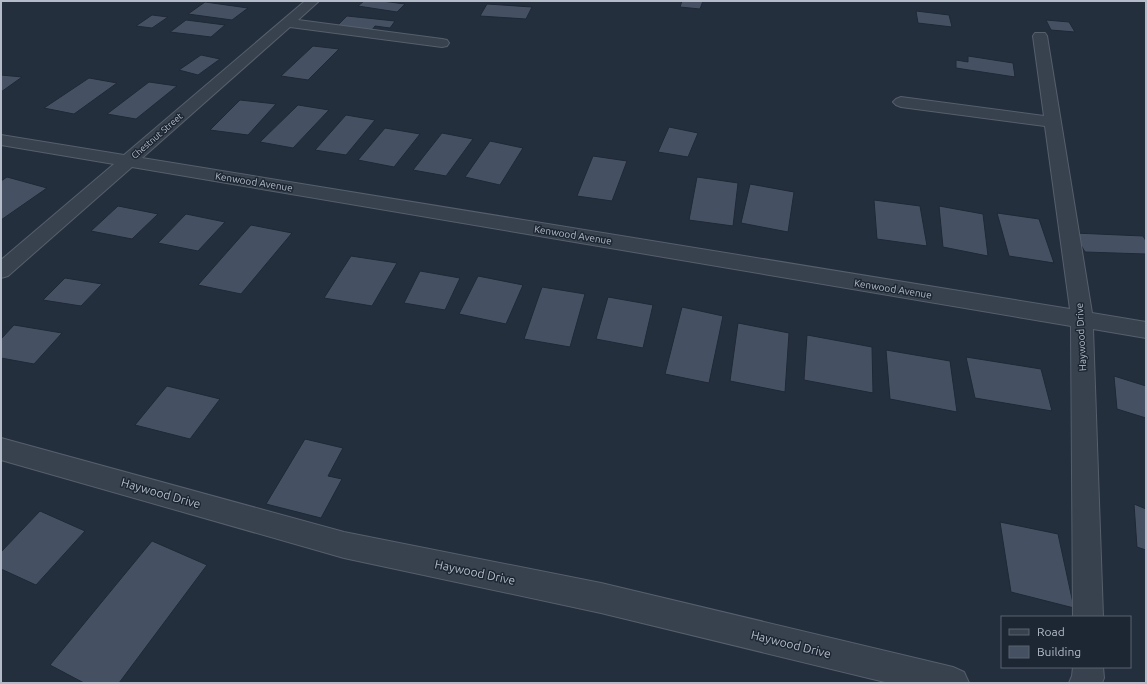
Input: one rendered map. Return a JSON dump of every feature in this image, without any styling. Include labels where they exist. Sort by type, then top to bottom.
[{"type":"street","name":"Chestnut Street","points":[[1,271],[313,1]]},
{"type":"street","points":[[287,23],[442,43]]},
{"type":"street","name":"Haywood Drive","points":[[1040,36],[1082,320],[1088,616]]},
{"type":"street","points":[[901,102],[1053,122]]},
{"type":"street","name":"Kenwood Avenue","points":[[1,140],[1146,330]]},
{"type":"street","name":"Haywood Drive","points":[[1,449],[344,545],[601,598],[953,683]]},
{"type":"street","points":[[1085,683],[1088,678],[1088,668]]},
{"type":"building","points":[[364,1],[382,1],[405,4],[397,12],[358,6]]},
{"type":"building","points":[[682,1],[703,1],[700,9],[680,7]]},
{"type":"building","points":[[205,2],[248,8],[232,20],[188,14]]},
{"type":"building","points":[[487,4],[532,7],[526,19],[480,16]]},
{"type":"building","points":[[916,11],[949,15],[952,27],[918,23]]},
{"type":"building","points":[[152,15],[168,17],[152,28],[136,26]]},
{"type":"building","points":[[347,16],[395,21],[390,28],[375,26],[372,30],[337,26]]},
{"type":"building","points":[[186,20],[225,25],[211,37],[170,32]]},
{"type":"building","points":[[1046,20],[1069,22],[1075,32],[1051,30]]},
{"type":"building","points":[[313,46],[339,49],[308,80],[281,76]]},
{"type":"building","points":[[201,55],[220,59],[198,75],[179,70]]},
{"type":"building","points":[[968,56],[1013,63],[1015,77],[956,68],[956,60],[968,62]]},
{"type":"building","points":[[1,75],[22,77],[1,92]]},
{"type":"building","points":[[89,78],[117,83],[74,114],[44,108]]},
{"type":"building","points":[[149,82],[177,86],[136,119],[107,114]]},
{"type":"building","points":[[240,100],[276,104],[248,135],[210,130]]},
{"type":"building","points":[[298,105],[329,110],[293,148],[260,142]]},
{"type":"building","points":[[346,115],[375,120],[346,155],[315,150]]},
{"type":"building","points":[[669,127],[698,133],[688,157],[658,152]]},
{"type":"building","points":[[385,128],[420,134],[394,167],[358,160]]},
{"type":"building","points":[[442,133],[473,139],[446,176],[413,170]]},
{"type":"building","points":[[490,141],[523,148],[500,185],[465,177]]},
{"type":"building","points":[[593,156],[627,161],[612,201],[577,196]]},
{"type":"building","points":[[7,177],[47,188],[1,220],[1,181]]},
{"type":"building","points":[[697,177],[738,183],[733,226],[689,220]]},
{"type":"building","points":[[750,184],[794,192],[788,232],[741,223]]},
{"type":"building","points":[[874,200],[920,206],[927,246],[877,239]]},
{"type":"building","points":[[118,206],[158,214],[132,239],[91,231]]},
{"type":"building","points":[[939,206],[983,214],[988,256],[943,247]]},
{"type":"building","points":[[997,213],[1039,219],[1054,263],[1009,256]]},
{"type":"building","points":[[186,214],[225,222],[198,251],[158,243]]},
{"type":"building","points":[[251,225],[292,233],[241,294],[198,285]]},
{"type":"building","points":[[1074,233],[1143,236],[1146,241],[1146,254],[1085,252]]},
{"type":"building","points":[[351,256],[397,263],[372,306],[324,298]]},
{"type":"building","points":[[420,271],[460,278],[445,310],[404,303]]},
{"type":"building","points":[[478,276],[523,285],[506,324],[459,314]]},
{"type":"building","points":[[65,278],[102,284],[81,306],[43,300]]},
{"type":"building","points":[[542,287],[585,294],[570,347],[524,339]]},
{"type":"building","points":[[608,297],[653,305],[643,348],[596,339]]},
{"type":"building","points":[[682,307],[723,316],[709,383],[665,374]]},
{"type":"building","points":[[738,323],[789,333],[785,392],[730,381]]},
{"type":"building","points":[[14,325],[62,333],[34,364],[1,358],[1,339]]},
{"type":"building","points":[[807,335],[872,347],[873,393],[804,380]]},
{"type":"building","points":[[886,350],[950,361],[957,412],[890,399]]},
{"type":"building","points":[[966,357],[1041,369],[1052,411],[975,398]]},
{"type":"building","points":[[1114,376],[1146,386],[1146,418],[1117,409]]},
{"type":"building","points":[[167,386],[220,399],[190,439],[135,425]]},
{"type":"building","points":[[305,439],[343,448],[328,476],[342,479],[321,518],[266,504]]},
{"type":"building","points":[[1134,504],[1146,509],[1146,550],[1137,547]]},
{"type":"building","points":[[40,511],[85,531],[36,585],[1,569],[1,552]]},
{"type":"building","points":[[1000,522],[1058,534],[1074,608],[1011,592]]},
{"type":"building","points":[[152,541],[207,565],[119,683],[84,683],[50,665]]}]
